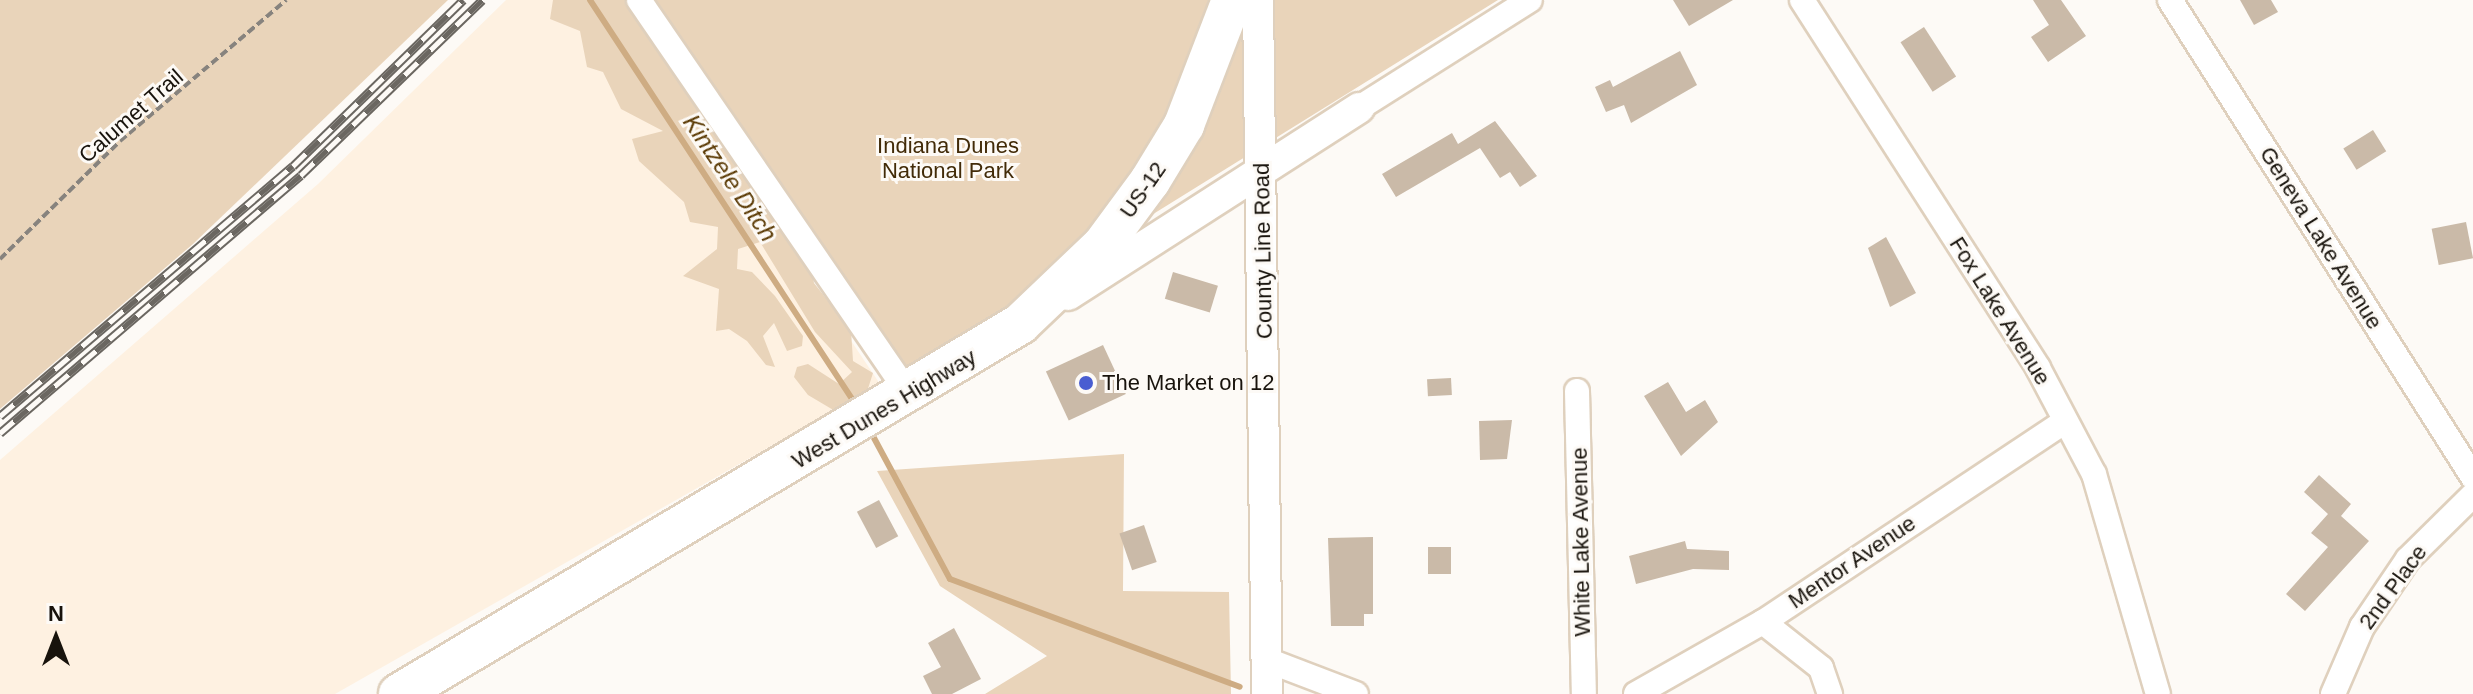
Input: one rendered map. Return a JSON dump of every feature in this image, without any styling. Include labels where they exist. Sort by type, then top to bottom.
[{"type":"main road","name":"US-12","points":[[997,341],[1073,276],[1144,190],[1184,125],[1232,0]]},
{"type":"main road","name":"West Dunes Highway","points":[[399,694],[997,341]]},
{"type":"street","points":[[639,0],[909,395]]},
{"type":"street","name":"County Line Road","points":[[1258,0],[1267,694]]},
{"type":"street","points":[[1359,108],[1530,0]]},
{"type":"street","name":"Fox Lake Avenue","points":[[1802,0],[2038,368],[2094,474],[2158,694]]},
{"type":"street","name":"Geneva Lake Avenue","points":[[2170,0],[2473,477]]},
{"type":"street","name":"West Dunes Highway","points":[[997,341],[1359,108]]},
{"type":"street","name":"White Lake Avenue","points":[[1577,391],[1584,694]]},
{"type":"street","name":"Mentor Avenue","points":[[1636,694],[1763,622],[2064,422]]},
{"type":"street","name":"2nd Place","points":[[2333,694],[2362,627],[2408,559],[2473,495]]},
{"type":"street","points":[[1763,622],[1821,668],[1830,694]]},
{"type":"street","points":[[1267,660],[1356,694]]},
{"type":"path","name":"Calumet Trail","points":[[0,259],[120,141],[286,0]]},
{"type":"shaded area","points":[[506,0],[623,0],[880,384],[335,694],[0,694],[0,460],[318,184]]},
{"type":"green space","points":[[0,0],[448,0],[193,244],[0,409]]},
{"type":"green space","name":"Indiana Dunes National Park","points":[[553,0],[1498,0],[1018,298],[974,337],[961,334],[904,369],[811,265],[814,283],[851,330],[853,361],[873,373],[865,398],[835,411],[808,395],[794,377],[797,367],[808,364],[839,384],[852,372],[815,332],[760,242],[738,249],[737,269],[752,272],[775,296],[803,336],[802,346],[787,351],[774,323],[763,336],[775,367],[766,365],[747,341],[729,329],[716,331],[719,289],[683,276],[717,249],[718,227],[690,222],[684,202],[639,161],[632,139],[663,131],[621,109],[603,72],[587,67],[580,31],[550,19]]},
{"type":"green space","points":[[1124,454],[1123,591],[1229,592],[1231,694],[985,694],[1047,656],[940,586],[877,471]]},
{"type":"building","points":[[1673,0],[1733,0],[1689,26]]},
{"type":"building","points":[[2033,0],[2061,0],[2086,36],[2048,62],[2031,37],[2049,25]]},
{"type":"building","points":[[2240,0],[2271,0],[2278,12],[2254,25]]},
{"type":"building","points":[[1924,27],[1956,76],[1933,92],[1901,42]]},
{"type":"building","points":[[1680,51],[1697,85],[1631,123],[1624,105],[1606,112],[1595,87],[1610,80],[1613,87]]},
{"type":"building","points":[[1495,121],[1537,176],[1520,187],[1510,172],[1500,178],[1480,148],[1396,197],[1382,174],[1452,133],[1458,144]]},
{"type":"building","points":[[2373,130],[2386,151],[2357,170],[2343,149]]},
{"type":"building","points":[[2466,222],[2473,258],[2439,265],[2432,229]]},
{"type":"building","points":[[1886,237],[1916,293],[1890,307],[1868,248]]},
{"type":"building","points":[[1173,272],[1218,286],[1210,313],[1165,299]]},
{"type":"building","name":"The Market on 12","points":[[1103,345],[1126,394],[1069,421],[1046,372]]},
{"type":"building","points":[[1451,378],[1452,395],[1428,396],[1427,379]]},
{"type":"building","points":[[1668,382],[1686,412],[1705,400],[1718,422],[1681,456],[1644,396]]},
{"type":"building","points":[[1512,420],[1507,459],[1480,460],[1479,421]]},
{"type":"building","points":[[2319,475],[2351,504],[2341,516],[2369,541],[2305,611],[2286,594],[2328,547],[2311,533],[2328,514],[2304,492]]},
{"type":"building","points":[[879,500],[898,536],[876,548],[857,512]]},
{"type":"building","points":[[1144,525],[1157,562],[1132,570],[1119,533]]},
{"type":"building","points":[[1373,537],[1373,614],[1364,614],[1364,626],[1331,626],[1328,538]]},
{"type":"building","points":[[1685,541],[1687,549],[1729,551],[1729,570],[1693,569],[1636,584],[1629,556]]},
{"type":"building","points":[[1428,547],[1451,547],[1451,574],[1428,574]]},
{"type":"building","points":[[954,628],[981,679],[952,694],[932,694],[923,676],[941,667],[928,643]]},
{"type":"waterway","name":"Kintzele Ditch","points":[[590,0],[856,405]]},
{"type":"waterway","points":[[874,438],[950,579],[1240,687]]},
{"type":"railway","points":[[0,416],[293,166],[463,0]]},
{"type":"railway","points":[[0,433],[301,175],[482,0]]},
{"type":"place","name":"The Market on 12","points":[[1086,383]]}]
